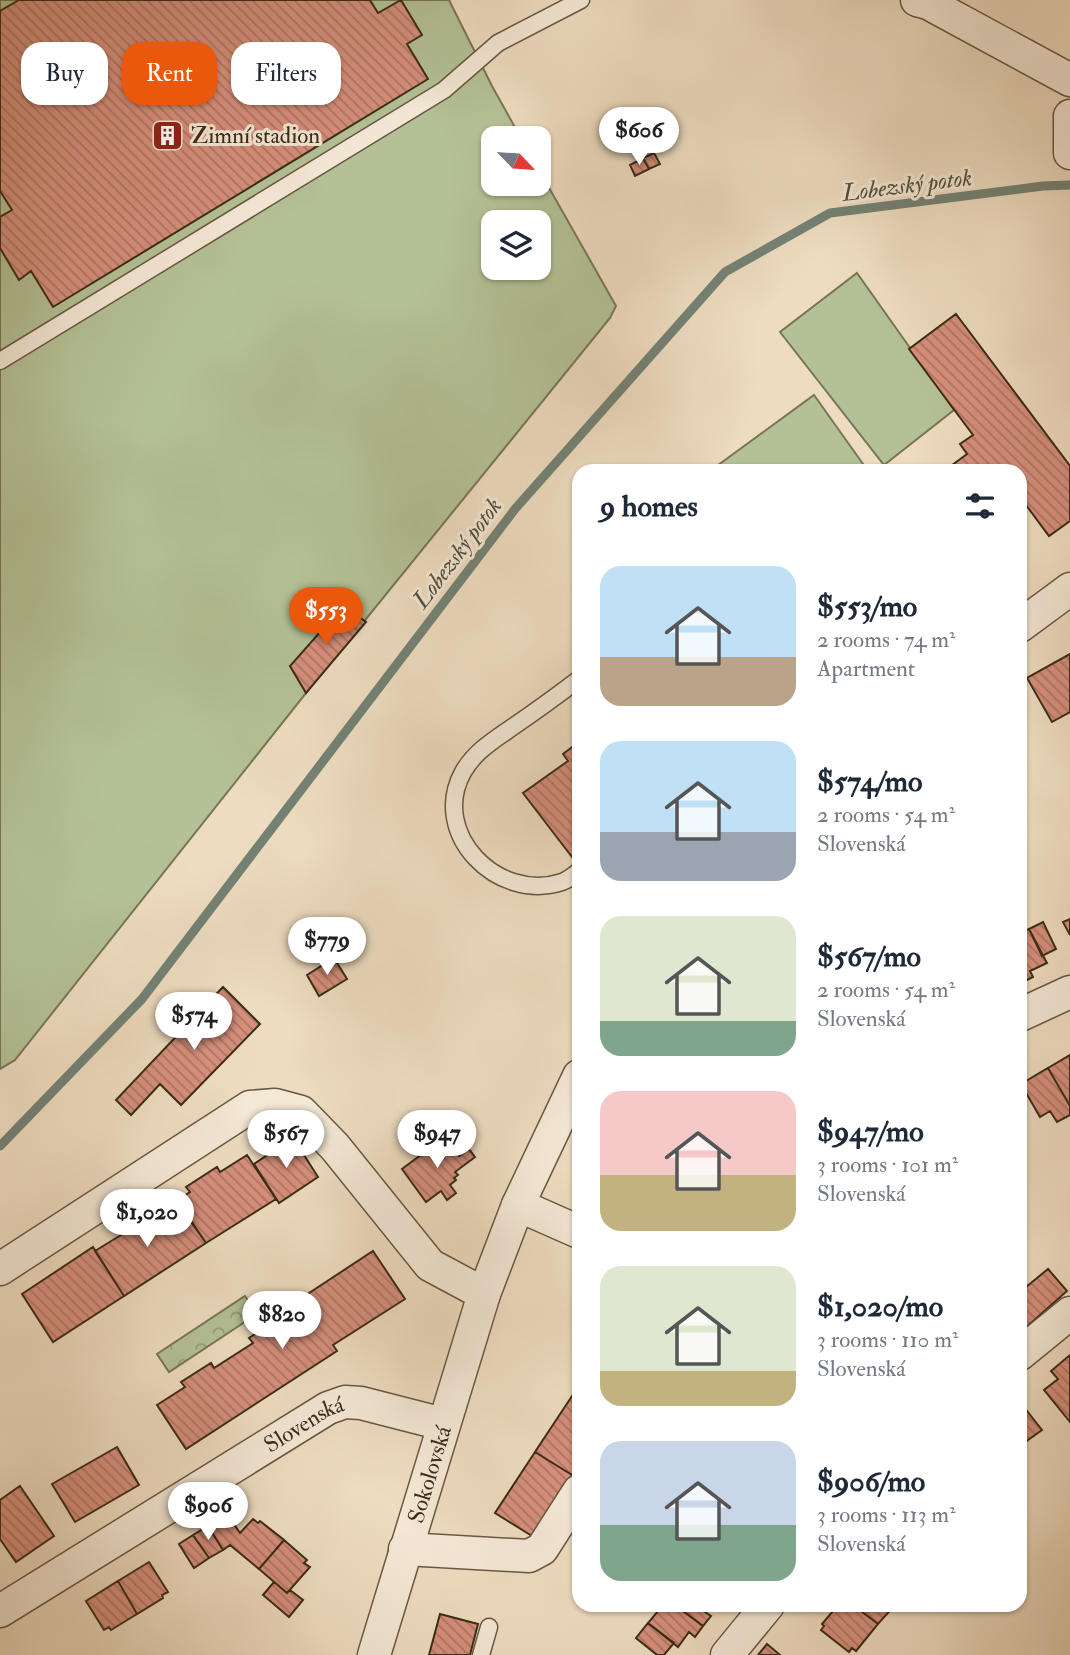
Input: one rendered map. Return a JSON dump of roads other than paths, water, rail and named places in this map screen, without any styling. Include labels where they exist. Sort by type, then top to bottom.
[{"type":"street","points":[[918,0],[1005,43],[1070,80]]},
{"type":"street","points":[[1070,116],[1070,152]]},
{"type":"street","points":[[1027,621],[1070,589]]},
{"type":"street","points":[[1027,1012],[1070,992]]},
{"type":"street","name":"Sokolovská","points":[[374,1655],[484,1294],[517,1205],[572,1091]]},
{"type":"street","points":[[0,1269],[250,1107],[275,1105],[301,1112],[327,1138],[430,1265],[484,1294]]},
{"type":"street","points":[[517,1205],[572,1229]]},
{"type":"street","points":[[1027,1348],[1070,1313]]},
{"type":"street","name":"Slovenská","points":[[0,1611],[328,1408],[345,1402],[361,1403],[443,1424]]},
{"type":"street","points":[[405,1549],[529,1556],[542,1549],[572,1501]]},
{"type":"street","points":[[727,1655],[762,1612]]},
{"type":"lane","points":[[0,361],[444,90],[498,43],[581,0]]},
{"type":"lane","points":[[572,685],[491,740],[472,758],[456,791],[455,819],[465,847],[482,866],[503,878],[540,887],[564,882],[572,876]]},
{"type":"lane","points":[[481,1655],[489,1627]]},
{"type":"waterway","name":"Lobezský potok","points":[[0,1146],[142,999],[515,509],[725,272],[830,213],[1043,186],[1070,185]]},
{"type":"place","name":"Zimní stadion","points":[[168,135]]}]
